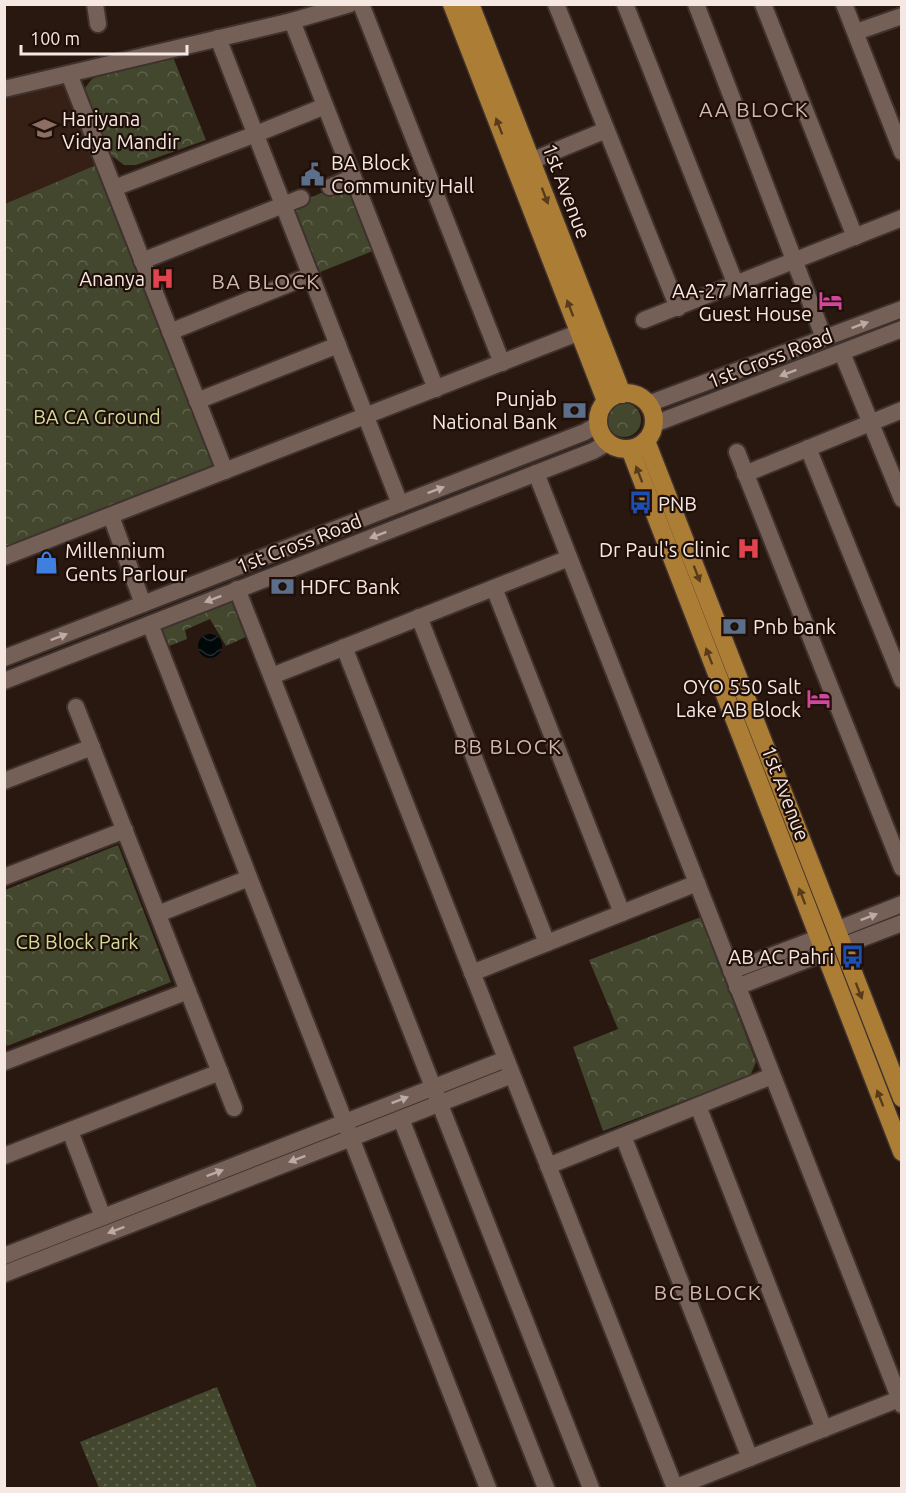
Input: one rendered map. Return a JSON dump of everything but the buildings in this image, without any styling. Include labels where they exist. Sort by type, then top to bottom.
[{"type":"main road","points":[[452,4],[560,257],[580,332],[614,397]]},
{"type":"main road","name":"1st Avenue","points":[[470,4],[531,161],[560,257],[614,397]]},
{"type":"main road","points":[[636,395],[648,404],[652,411],[643,438],[622,449],[607,443],[602,437],[598,424],[599,412],[614,397],[636,395]]},
{"type":"main road","name":"1st Avenue","points":[[643,438],[902,1098]]},
{"type":"main road","name":"1st Avenue","points":[[643,438],[698,625],[902,1152]]},
{"type":"main road","points":[[698,625],[715,618]]},
{"type":"main road","points":[[791,867],[809,861]]},
{"type":"street","points":[[95,4],[98,24]]},
{"type":"street","points":[[4,89],[292,21],[350,4]]},
{"type":"street","points":[[361,4],[502,363]]},
{"type":"street","points":[[625,4],[736,285]]},
{"type":"street","points":[[696,4],[824,338]]},
{"type":"street","points":[[763,4],[855,237]]},
{"type":"street","points":[[844,4],[902,152]]},
{"type":"street","points":[[562,6],[606,130],[678,308]]},
{"type":"street","points":[[855,32],[902,16]]},
{"type":"street","points":[[292,21],[436,389]]},
{"type":"street","points":[[218,38],[400,504]]},
{"type":"street","points":[[69,74],[225,471]]},
{"type":"street","points":[[114,188],[256,135],[325,106]]},
{"type":"street","points":[[531,161],[606,130]]},
{"type":"street","points":[[330,187],[353,177]]},
{"type":"street","points":[[142,261],[301,198]]},
{"type":"street","points":[[644,320],[902,218]]},
{"type":"street","points":[[170,332],[311,275]]},
{"type":"street","points":[[648,404],[894,312],[897,331]]},
{"type":"street","name":"1st Cross Road","points":[[643,438],[897,331]]},
{"type":"street","points":[[4,557],[580,332]]},
{"type":"street","points":[[197,401],[338,345]]},
{"type":"street","points":[[842,353],[902,499]]},
{"type":"street","points":[[746,474],[902,410]]},
{"type":"street","name":"1st Cross Road","points":[[4,658],[585,432],[598,424]]},
{"type":"street","name":"1st Cross Road","points":[[4,681],[592,451],[607,443]]},
{"type":"street","points":[[808,448],[902,680]]},
{"type":"street","points":[[737,452],[894,828],[902,868]]},
{"type":"street","points":[[344,647],[674,1488],[900,1402],[536,473]]},
{"type":"street","points":[[111,516],[143,604]]},
{"type":"street","points":[[294,545],[303,564]]},
{"type":"street","points":[[272,676],[569,558]]},
{"type":"street","points":[[494,588],[622,913]]},
{"type":"street","points":[[237,590],[591,1488]]},
{"type":"street","points":[[419,617],[547,943]]},
{"type":"street","points":[[150,624],[488,1488]]},
{"type":"street","points":[[76,707],[234,1108]]},
{"type":"street","points":[[4,782],[92,747]]},
{"type":"street","points":[[4,877],[125,830]]},
{"type":"street","points":[[158,914],[249,878]]},
{"type":"street","points":[[472,973],[697,883]]},
{"type":"street","points":[[839,938],[902,904]]},
{"type":"street","points":[[839,938],[902,923]]},
{"type":"street","points":[[731,971],[821,945]]},
{"type":"street","points":[[737,987],[821,945]]},
{"type":"street","points":[[4,1062],[188,991]]},
{"type":"street","points":[[4,1256],[506,1059]]},
{"type":"street","points":[[4,1156],[220,1072]]},
{"type":"street","points":[[4,1274],[512,1075]]},
{"type":"street","points":[[548,1166],[772,1076]]},
{"type":"street","points":[[698,1106],[824,1429]]},
{"type":"street","points":[[401,1119],[546,1488]]},
{"type":"street","points":[[70,1131],[103,1217]]},
{"type":"street","points":[[623,1136],[750,1458]]},
{"type":"street","points":[[181,1186],[188,1202]]},
{"type":"shaded area","name":"Hariyana Vidya Mandir","points":[[67,78],[96,165],[6,204],[5,94]]},
{"type":"green space","points":[[173,57],[206,140],[136,165],[124,165],[108,153],[84,89],[92,79],[98,76]]},
{"type":"green space","name":"BA CA Ground","points":[[96,165],[218,469],[5,550],[5,204]]},
{"type":"green space","points":[[352,180],[378,249],[315,274],[288,207]]},
{"type":"green space","points":[[624,403],[636,408],[641,420],[636,432],[624,437],[612,432],[607,420],[612,408]]},
{"type":"green space","points":[[236,593],[250,635],[226,646],[210,619],[185,630],[187,639],[169,646],[159,624]]},
{"type":"green space","name":"CB Block Park","points":[[118,845],[171,982],[7,1046],[4,1039],[5,890]]},
{"type":"green space","points":[[701,917],[756,1062],[750,1076],[603,1131],[573,1047],[618,1029],[589,960]]},
{"type":"green space","points":[[217,1387],[257,1488],[99,1488],[80,1442]]},
{"type":"water","points":[[210,634],[218,638],[222,646],[218,654],[210,658],[202,654],[198,646],[202,638]]},
{"type":"place","name":"Hariyana Vidya Mandir","points":[[44,129]]},
{"type":"place","name":"BA Block Community Hall","points":[[313,174]]},
{"type":"place","name":"Ananya","points":[[163,278]]},
{"type":"place","name":"AA-27 Marriage Guest House","points":[[830,301]]},
{"type":"place","name":"Punjab National Bank","points":[[575,410]]},
{"type":"place","name":"PNB","points":[[640,503]]},
{"type":"place","name":"Dr Paul's Clinic","points":[[748,549]]},
{"type":"place","name":"Millennium Gents Parlour","points":[[47,562]]},
{"type":"place","name":"HDFC Bank","points":[[282,586]]},
{"type":"place","name":"Pnb bank","points":[[735,626]]},
{"type":"place","name":"OYO 550 Salt Lake AB Block","points":[[819,698]]},
{"type":"place","name":"AB AC Pahri","points":[[852,956]]},
{"type":"district","name":"AA BLOCK","points":[[754,109]]},
{"type":"district","name":"BA BLOCK","points":[[266,281]]},
{"type":"district","name":"BB BLOCK","points":[[508,746]]},
{"type":"district","name":"BC BLOCK","points":[[708,1292]]}]
